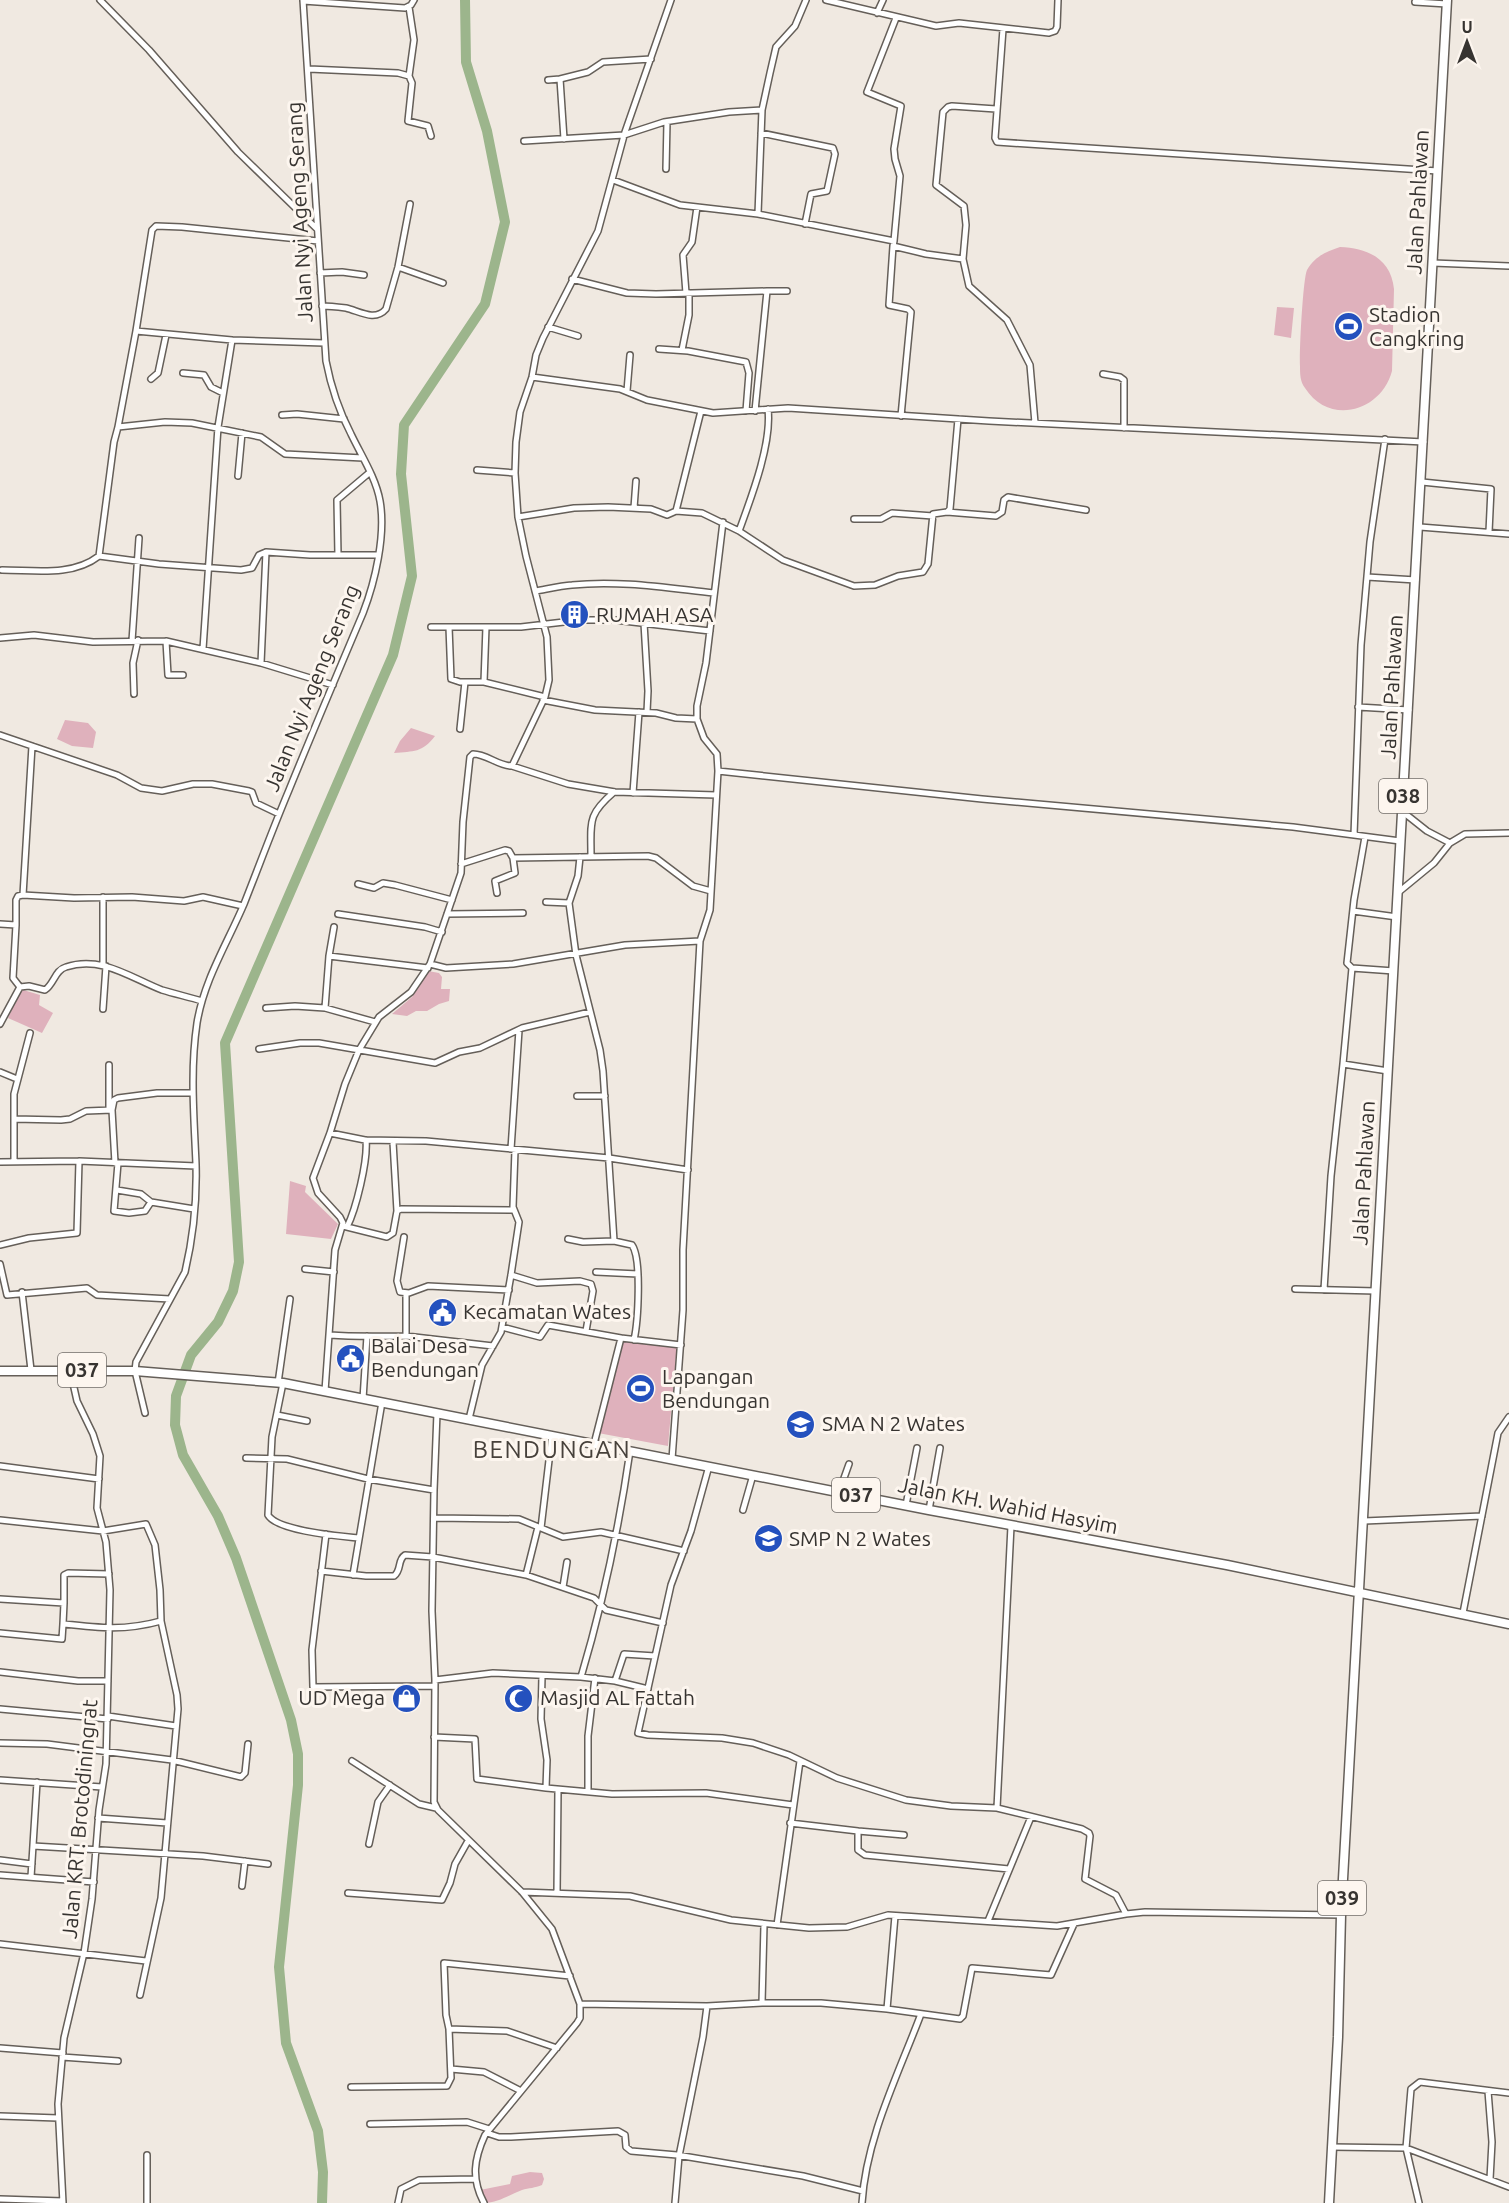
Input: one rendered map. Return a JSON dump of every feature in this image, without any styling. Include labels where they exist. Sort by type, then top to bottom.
[{"type":"main road","name":"Jalan Pahlawan","points":[[1360,1592],[1371,1291],[1394,971],[1398,892],[1396,841],[1402,812],[1420,527],[1447,2]]},
{"type":"main road","name":"Jalan KH. Wahid Hasyim","points":[[0,1371],[135,1371],[280,1383],[325,1390],[1011,1526],[1227,1565],[1509,1624]]},
{"type":"main road","name":"039","points":[[1329,2203],[1338,2048],[1341,1916],[1360,1592]]},
{"type":"street","points":[[100,0],[149,50],[238,152],[317,229]]},
{"type":"street","points":[[303,0],[409,7]]},
{"type":"street","name":"Jalan Nyi Ageng Serang","points":[[135,1371],[139,1356],[185,1272],[194,1209],[196,1166],[192,1093],[197,1023],[202,1001],[371,592],[378,555],[380,502],[328,376],[324,343],[303,0]]},
{"type":"street","points":[[414,0],[409,7],[414,40],[409,76],[412,83],[408,121],[428,126],[431,136]]},
{"type":"street","points":[[512,766],[544,699],[550,664],[544,626],[518,517],[515,473],[520,412],[532,377],[536,355],[548,327],[598,231],[624,135],[671,0]]},
{"type":"street","points":[[758,214],[762,110],[776,47],[795,26],[806,0]]},
{"type":"street","points":[[826,0],[936,26],[959,23],[1053,33],[1056,27],[1058,0]]},
{"type":"street","points":[[877,13],[883,0]]},
{"type":"street","points":[[1415,2],[1447,2]]},
{"type":"street","points":[[896,18],[867,92],[901,106],[894,149],[900,176],[890,305],[908,309],[911,312],[901,416]]},
{"type":"street","points":[[1002,29],[996,109],[995,138],[997,142],[1438,171]]},
{"type":"street","points":[[548,80],[588,72],[603,62],[651,59]]},
{"type":"street","points":[[309,69],[398,73],[409,76]]},
{"type":"street","points":[[560,79],[564,139]]},
{"type":"street","points":[[996,109],[952,106],[944,110],[936,185],[964,206],[966,225],[963,259],[969,286],[1007,320],[1030,365],[1035,423]]},
{"type":"street","points":[[524,141],[624,135],[649,125],[729,112],[762,110]]},
{"type":"street","points":[[666,169],[668,122]]},
{"type":"street","points":[[761,133],[834,148],[835,154],[828,189],[826,192],[811,194],[805,224]]},
{"type":"street","points":[[613,180],[674,204],[758,214],[894,244],[926,254],[963,259]]},
{"type":"street","points":[[322,306],[347,309],[371,316],[383,313],[398,267],[410,204]]},
{"type":"street","points":[[682,350],[687,330],[687,293],[683,255],[692,242],[697,207]]},
{"type":"street","points":[[2,570],[52,571],[78,567],[87,565],[99,555],[114,442],[136,332],[152,230],[156,226],[193,228],[318,241]]},
{"type":"street","points":[[1433,263],[1509,267]]},
{"type":"street","points":[[398,267],[443,283]]},
{"type":"street","points":[[320,273],[342,272],[364,275]]},
{"type":"street","points":[[572,279],[627,293],[787,291]]},
{"type":"street","points":[[755,411],[767,291]]},
{"type":"street","points":[[548,327],[578,336]]},
{"type":"street","points":[[136,332],[232,340],[324,343]]},
{"type":"street","points":[[151,379],[158,373],[166,334]]},
{"type":"street","points":[[203,649],[218,427],[232,340]]},
{"type":"street","points":[[659,349],[682,350],[746,362],[749,368],[746,411]]},
{"type":"street","points":[[627,391],[630,355]]},
{"type":"street","points":[[183,373],[204,375],[212,387],[223,393]]},
{"type":"street","points":[[1102,374],[1125,380],[1124,428]]},
{"type":"street","points":[[532,377],[627,391],[647,400],[713,413],[806,409],[1124,428],[1424,442]]},
{"type":"street","points":[[739,531],[761,462],[768,431],[768,410]]},
{"type":"street","points":[[676,511],[701,411]]},
{"type":"street","points":[[282,416],[297,414],[344,419]]},
{"type":"street","points":[[948,512],[958,419]]},
{"type":"street","points":[[118,427],[175,422],[218,427],[265,439],[285,454],[363,459]]},
{"type":"street","points":[[238,476],[242,433]]},
{"type":"street","points":[[1354,835],[1358,708],[1367,577],[1384,439]]},
{"type":"street","points":[[477,470],[515,473]]},
{"type":"street","points":[[338,555],[337,500],[369,472]]},
{"type":"street","points":[[634,508],[636,481]]},
{"type":"street","points":[[1422,482],[1491,489],[1490,532]]},
{"type":"street","points":[[854,519],[881,519],[892,513],[933,516],[934,513],[948,512],[996,516],[1002,512],[1004,500],[1008,497],[1086,510]]},
{"type":"street","points":[[518,517],[574,508],[651,509],[667,515],[676,511],[702,513],[739,531],[768,551],[796,566],[854,586],[867,586],[926,570],[933,516]]},
{"type":"street","points":[[672,1459],[683,1310],[683,1250],[700,941],[710,910],[718,771],[717,754],[704,738],[697,719],[697,706],[706,663],[723,522]]},
{"type":"street","points":[[1420,527],[1509,534]]},
{"type":"street","points":[[134,694],[133,663],[139,538]]},
{"type":"street","points":[[99,555],[210,568],[252,568],[259,555],[266,552],[378,555]]},
{"type":"street","points":[[261,663],[266,552]]},
{"type":"street","points":[[1367,577],[1416,580]]},
{"type":"street","points":[[535,591],[573,585],[608,584],[714,593]]},
{"type":"street","points":[[431,627],[544,626],[581,620],[615,620],[710,631]]},
{"type":"street","points":[[644,623],[647,712]]},
{"type":"street","points":[[449,627],[450,677],[454,681],[484,682],[544,699],[595,710],[659,713],[676,718],[697,719]]},
{"type":"street","points":[[484,682],[486,627]]},
{"type":"street","points":[[0,638],[34,635],[93,642],[166,641],[261,663],[333,685]]},
{"type":"street","points":[[166,641],[168,675],[183,675]]},
{"type":"street","points":[[460,729],[465,682]]},
{"type":"street","points":[[1358,708],[1408,710]]},
{"type":"street","points":[[633,793],[639,712]]},
{"type":"street","points":[[0,735],[117,775],[141,788],[162,791],[193,784],[212,784],[249,791],[252,792],[256,803],[279,814]]},
{"type":"street","points":[[23,895],[32,746]]},
{"type":"street","points":[[345,1227],[340,1217],[318,1193],[313,1182],[345,1084],[359,1050],[381,1015],[411,992],[429,966],[442,932],[460,873],[463,822],[473,754],[479,754],[505,766],[512,766],[568,784],[615,792],[716,795]]},
{"type":"street","points":[[718,771],[970,798],[1293,827],[1396,841]]},
{"type":"street","points":[[591,856],[595,810],[615,792]]},
{"type":"street","points":[[1402,812],[1427,831],[1450,843]]},
{"type":"street","points":[[1398,892],[1434,863],[1450,843],[1465,834],[1509,833]]},
{"type":"street","points":[[1365,837],[1347,963],[1352,968],[1394,971]]},
{"type":"street","points":[[461,864],[505,850],[509,851],[513,858],[514,874],[495,881],[497,893]]},
{"type":"street","points":[[513,858],[648,856],[656,858],[693,886],[711,891]]},
{"type":"street","points":[[579,857],[578,876],[569,903],[576,955],[600,1050],[614,1240]]},
{"type":"street","points":[[358,884],[374,888],[382,883],[395,885],[452,900]]},
{"type":"street","points":[[20,987],[13,978],[18,896],[184,901],[203,897],[243,906]]},
{"type":"street","points":[[102,897],[103,1009]]},
{"type":"street","points":[[546,902],[569,903]]},
{"type":"street","points":[[1353,911],[1397,916]]},
{"type":"street","points":[[447,914],[523,913]]},
{"type":"street","points":[[338,914],[425,927],[442,932]]},
{"type":"street","points":[[0,924],[16,925]]},
{"type":"street","points":[[325,1008],[334,927]]},
{"type":"street","points":[[329,956],[460,968],[513,964],[625,945],[700,941]]},
{"type":"street","points":[[20,987],[29,986],[45,990],[60,970],[66,966],[104,965],[164,990],[202,1001]]},
{"type":"street","points":[[1324,1290],[1331,1176],[1352,968]]},
{"type":"street","points":[[0,1024],[20,987]]},
{"type":"street","points":[[266,1008],[295,1006],[325,1008],[375,1022]]},
{"type":"street","points":[[259,1049],[308,1043],[435,1063],[459,1052],[480,1048],[519,1030],[590,1012]]},
{"type":"street","points":[[469,1419],[480,1371],[488,1352],[500,1336],[519,1227],[519,1217],[513,1210],[513,1149],[519,1030]]},
{"type":"street","points":[[14,1161],[17,1079],[30,1033]]},
{"type":"street","points":[[1343,1064],[1388,1071]]},
{"type":"street","points":[[109,1065],[110,1110],[117,1163],[114,1211],[129,1213],[145,1211],[151,1202]]},
{"type":"street","points":[[0,1072],[17,1079]]},
{"type":"street","points":[[110,1110],[114,1100],[118,1098],[157,1093],[192,1093]]},
{"type":"street","points":[[577,1096],[604,1096]]},
{"type":"street","points":[[14,1119],[61,1120],[70,1119],[86,1111],[110,1110]]},
{"type":"street","points":[[330,1133],[366,1140],[426,1141],[609,1158],[688,1170]]},
{"type":"street","points":[[325,1390],[336,1245],[354,1212],[365,1160],[366,1140]]},
{"type":"street","points":[[345,1227],[390,1236],[393,1233],[397,1210],[393,1142]]},
{"type":"street","points":[[0,1162],[79,1161],[196,1166]]},
{"type":"street","points":[[0,1245],[47,1235],[77,1233],[79,1161]]},
{"type":"street","points":[[117,1190],[141,1194],[151,1202],[194,1209]]},
{"type":"street","points":[[397,1210],[513,1210]]},
{"type":"street","points":[[404,1237],[398,1288],[400,1292],[406,1293],[428,1286],[509,1290]]},
{"type":"street","points":[[568,1239],[583,1242],[614,1240],[634,1246],[638,1274],[634,1340]]},
{"type":"street","points":[[0,1264],[8,1295]]},
{"type":"street","points":[[305,1269],[334,1272]]},
{"type":"street","points":[[596,1272],[638,1274]]},
{"type":"street","points":[[511,1275],[537,1283],[580,1281],[591,1284],[594,1291],[586,1331]]},
{"type":"street","points":[[0,1295],[87,1288],[97,1295],[170,1299]]},
{"type":"street","points":[[1294,1289],[1371,1291]]},
{"type":"street","points":[[22,1292],[31,1370]]},
{"type":"street","points":[[405,1336],[406,1293]]},
{"type":"street","points":[[290,1299],[277,1415],[272,1437],[267,1509],[270,1520],[297,1530],[358,1538]]},
{"type":"street","points":[[502,1327],[540,1337],[548,1325],[681,1346]]},
{"type":"street","points":[[330,1335],[363,1338],[367,1336],[405,1336],[493,1346]]},
{"type":"street","points":[[363,1399],[367,1336]]},
{"type":"street","points":[[594,1444],[621,1338]]},
{"type":"street","name":"Jalan KRT. Brotodiningrat","points":[[63,2202],[58,2118],[62,2055],[84,1953],[94,1882],[98,1818],[107,1752],[109,1629],[106,1542],[97,1509],[98,1447],[77,1401],[70,1370]]},
{"type":"street","points":[[135,1371],[145,1413]]},
{"type":"street","points":[[353,1575],[382,1402]]},
{"type":"street","points":[[437,1413],[433,1557],[435,1683],[432,1793],[436,1808],[522,1892],[552,1929],[580,2004],[579,2021],[488,2131],[477,2157],[475,2179],[484,2203]]},
{"type":"street","points":[[277,1415],[307,1421]]},
{"type":"street","points":[[1462,1613],[1498,1434],[1509,1417]]},
{"type":"street","points":[[526,1575],[539,1527],[552,1435]]},
{"type":"street","points":[[906,1505],[917,1448]]},
{"type":"street","points":[[929,1510],[940,1448]]},
{"type":"street","points":[[581,1677],[601,1604],[622,1506],[630,1451]]},
{"type":"street","points":[[246,1458],[286,1459],[368,1479],[434,1490]]},
{"type":"street","points":[[839,1492],[849,1464]]},
{"type":"street","points":[[0,1466],[99,1479]]},
{"type":"street","points":[[709,1466],[684,1551],[671,1585],[638,1729],[639,1733],[738,1740],[769,1747],[837,1778],[906,1800],[951,1806],[996,1808],[1082,1829],[1089,1833],[1084,1877],[1116,1895],[1126,1914]]},
{"type":"street","points":[[743,1510],[753,1475]]},
{"type":"street","points":[[909,1489],[931,1493]]},
{"type":"street","points":[[1364,1521],[1482,1516]]},
{"type":"street","points":[[434,1518],[519,1519],[562,1537],[592,1532],[615,1534],[684,1551]]},
{"type":"street","points":[[0,1520],[102,1531],[146,1524],[154,1545],[160,1590],[161,1621],[177,1695],[159,1914],[146,1960],[140,1995]]},
{"type":"street","points":[[996,1808],[1011,1526]]},
{"type":"street","points":[[326,1534],[312,1650],[313,1687],[435,1683],[493,1674],[595,1678],[648,1689]]},
{"type":"street","points":[[321,1571],[353,1575],[394,1576],[398,1571],[401,1558],[405,1555],[433,1557],[526,1575],[594,1598],[606,1610],[663,1623]]},
{"type":"street","points":[[563,1587],[567,1562]]},
{"type":"street","points":[[0,1633],[62,1639],[64,1575],[68,1573],[108,1574]]},
{"type":"street","points":[[0,1599],[64,1603]]},
{"type":"street","points":[[63,1624],[109,1629],[137,1628],[161,1621]]},
{"type":"street","points":[[615,1681],[624,1654],[655,1656]]},
{"type":"street","points":[[0,1672],[78,1681],[108,1681]]},
{"type":"street","points":[[542,1676],[541,1719],[547,1760],[546,1788]]},
{"type":"street","points":[[588,1791],[588,1736],[595,1678]]},
{"type":"street","points":[[0,1709],[176,1726]]},
{"type":"street","points":[[434,1737],[475,1739],[477,1779],[558,1790],[612,1794],[695,1792],[793,1805]]},
{"type":"street","points":[[0,1743],[47,1744],[172,1760],[241,1777],[245,1773],[248,1744]]},
{"type":"street","points":[[352,1761],[419,1804],[436,1808]]},
{"type":"street","points":[[777,1925],[800,1761]]},
{"type":"street","points":[[0,1780],[102,1787]]},
{"type":"street","points":[[31,1877],[37,1782]]},
{"type":"street","points":[[369,1844],[378,1802],[390,1785]]},
{"type":"street","points":[[557,1893],[558,1790]]},
{"type":"street","points":[[988,1921],[1031,1817]]},
{"type":"street","points":[[98,1818],[167,1823]]},
{"type":"street","points":[[790,1823],[904,1835]]},
{"type":"street","points":[[858,1831],[858,1848],[861,1854],[1009,1869]]},
{"type":"street","points":[[348,1893],[442,1900],[455,1864],[468,1841]]},
{"type":"street","points":[[33,1846],[164,1854],[268,1864]]},
{"type":"street","points":[[0,1860],[32,1864]]},
{"type":"street","points":[[242,1886],[245,1861]]},
{"type":"street","points":[[0,1875],[94,1882]]},
{"type":"street","points":[[522,1892],[630,1896],[667,1907],[764,1925],[809,1928],[840,1928],[879,1916],[1057,1926],[1126,1914],[1341,1916]]},
{"type":"street","points":[[887,2009],[895,1916]]},
{"type":"street","points":[[580,2004],[707,2006],[762,2002],[821,2003],[887,2009],[956,2019],[963,2017],[970,1971],[973,1968],[1051,1975],[1074,1924]]},
{"type":"street","points":[[762,2002],[764,1925]]},
{"type":"street","points":[[0,1944],[146,1960]]},
{"type":"street","points":[[351,2087],[441,2087],[451,2082],[444,1963],[570,1976]]},
{"type":"street","points":[[675,2203],[679,2156],[707,2006]]},
{"type":"street","points":[[862,2203],[864,2178],[872,2144],[921,2014]]},
{"type":"street","points":[[449,2029],[507,2031],[557,2048]]},
{"type":"street","points":[[0,2048],[118,2061]]},
{"type":"street","points":[[451,2069],[484,2072],[521,2091]]},
{"type":"street","points":[[1419,2203],[1406,2148],[1411,2089],[1414,2085],[1420,2082],[1509,2093]]},
{"type":"street","points":[[1488,2091],[1492,2142],[1490,2179]]},
{"type":"street","points":[[0,2116],[58,2118]]},
{"type":"street","points":[[370,2124],[467,2122],[504,2137],[618,2131],[625,2135],[626,2147],[629,2151],[679,2156],[803,2176],[863,2191]]},
{"type":"street","points":[[1331,2147],[1406,2148],[1509,2187]]},
{"type":"street","points":[[147,2155],[147,2203]]},
{"type":"street","points":[[398,2203],[401,2189],[419,2180],[475,2179]]},
{"type":"street","points":[[0,2199],[63,2202]]},
{"type":"shaded area","name":"Stadion Cangkring","points":[[1340,247],[1360,250],[1376,257],[1388,270],[1394,289],[1392,371],[1386,385],[1366,404],[1353,409],[1340,410],[1327,407],[1315,400],[1305,388],[1301,377],[1300,358],[1307,270],[1317,258]]},
{"type":"shaded area","points":[[1277,307],[1294,308],[1291,338],[1274,335]]},
{"type":"shaded area","points":[[65,720],[88,723],[96,732],[93,748],[72,746],[57,739]]},
{"type":"shaded area","points":[[411,728],[435,736],[422,748],[394,753],[400,741]]},
{"type":"shaded area","points":[[428,971],[439,973],[442,977],[441,989],[450,989],[449,1001],[427,1011],[416,1011],[407,1016],[392,1014],[412,997]]},
{"type":"shaded area","points":[[20,989],[40,995],[39,1005],[53,1013],[42,1033],[8,1018]]},
{"type":"shaded area","points":[[290,1181],[306,1186],[305,1192],[338,1224],[331,1239],[286,1234]]},
{"type":"shaded area","name":"Lapangan Bendungan","points":[[623,1338],[677,1344],[668,1446],[598,1433]]},
{"type":"shaded area","points":[[530,2172],[542,2173],[544,2179],[542,2185],[484,2203],[480,2190],[510,2184],[512,2176]]},
{"type":"waterway","points":[[322,2203],[323,2172],[318,2131],[286,2043],[279,1967],[298,1785],[298,1754],[291,1720],[236,1558],[218,1516],[183,1455],[175,1425],[176,1396],[191,1355],[218,1322],[233,1291],[239,1262],[225,1043],[393,655],[412,576],[401,474],[404,425],[485,304],[505,222],[487,131],[466,62],[465,0]]},
{"type":"place","name":"Stadion Cangkring","points":[[1348,327]]},
{"type":"place","name":"RUMAH ASA","points":[[575,615]]},
{"type":"place","name":"Kecamatan Wates","points":[[442,1312]]},
{"type":"place","name":"Balai Desa Bendungan","points":[[350,1358]]},
{"type":"place","name":"Lapangan Bendungan","points":[[641,1389]]},
{"type":"place","name":"SMA N 2 Wates","points":[[801,1424]]},
{"type":"place","name":"SMP N 2 Wates","points":[[768,1539]]},
{"type":"place","name":"UD Mega","points":[[406,1698]]},
{"type":"place","name":"Masjid AL Fattah","points":[[519,1698]]},
{"type":"district","name":"BENDUNGAN","points":[[552,1450]]}]
